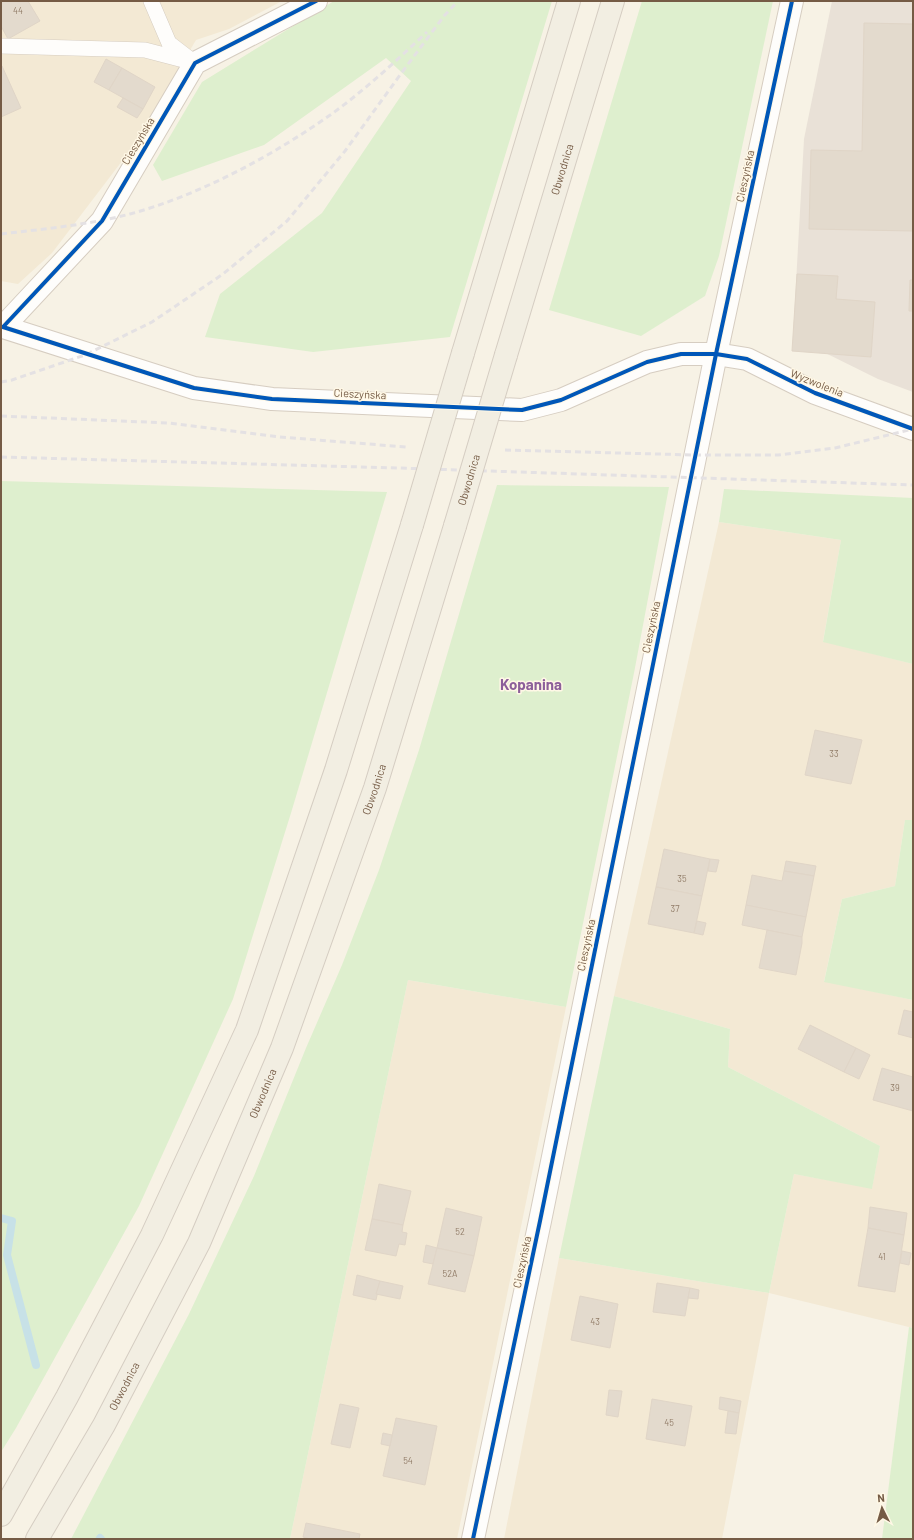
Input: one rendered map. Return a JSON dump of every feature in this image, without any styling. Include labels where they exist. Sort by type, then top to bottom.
[{"type":"main road","points":[[1,1515],[67,1397],[152,1235],[247,1030],[336,770],[412,525],[568,1]]},
{"type":"main road","name":"Obwodnica","points":[[37,1539],[104,1424],[199,1243],[282,1048],[375,788],[613,1]]},
{"type":"street","points":[[195,63],[316,1]]},
{"type":"street","name":"Cieszyńska","points":[[473,1539],[543,1205],[716,354],[792,1]]},
{"type":"street","name":"Cieszyńska","points":[[195,63],[102,220],[2,327],[194,388],[272,399],[522,410],[561,400],[647,362],[681,354],[716,354]]},
{"type":"street","name":"Wyzwolenia","points":[[716,354],[747,359],[815,393],[913,429]]},
{"type":"lane","points":[[151,1],[169,43],[195,63]]},
{"type":"lane","points":[[1,46],[145,50],[195,63]]},
{"type":"shaded area","points":[[1,1],[282,1],[229,29],[196,40],[135,144],[52,253],[18,284],[1,281]]},
{"type":"shaded area","points":[[832,1],[913,1],[913,392],[878,379],[793,337],[804,139]]},
{"type":"shaded area","points":[[719,522],[841,540],[823,641],[913,664],[913,820],[905,820],[895,886],[842,899],[824,981],[913,1000],[913,1328],[769,1293],[794,1174],[872,1188],[880,1146],[728,1067],[730,1029],[614,996]]},
{"type":"shaded area","points":[[408,980],[566,1007],[457,1539],[290,1539]]},
{"type":"shaded area","points":[[559,1258],[769,1293],[722,1539],[504,1539]]},
{"type":"green space","points":[[334,1],[552,1],[450,337],[313,352],[205,337],[220,294],[322,213],[411,81],[386,58],[264,145],[162,181],[153,165],[202,82]]},
{"type":"green space","points":[[642,1],[773,1],[719,256],[705,296],[641,336],[549,310]]},
{"type":"green space","points":[[1,481],[387,492],[291,813],[233,999],[139,1206],[16,1428],[1,1452]]},
{"type":"green space","points":[[497,485],[669,487],[634,673],[566,1007],[408,980],[290,1539],[71,1539],[189,1314],[254,1176],[306,1048],[342,965],[379,870],[419,750]]},
{"type":"green space","points":[[724,489],[913,498],[913,664],[823,642],[841,540],[719,522]]},
{"type":"green space","points":[[905,820],[913,820],[913,1000],[824,982],[842,899],[895,886]]},
{"type":"green space","points":[[614,996],[730,1029],[728,1067],[880,1146],[872,1189],[794,1174],[769,1293],[559,1258]]},
{"type":"green space","points":[[909,1327],[913,1328],[913,1539],[882,1539]]},
{"type":"building","points":[[1,1],[28,1],[40,21],[8,39],[1,26]]},
{"type":"building","points":[[864,23],[913,24],[913,231],[809,229],[811,150],[862,151]]},
{"type":"building","points":[[106,59],[122,68],[109,90],[94,82]]},
{"type":"building","points":[[2,66],[21,108],[1,117],[1,67]]},
{"type":"building","points":[[122,68],[155,87],[143,109],[109,90]]},
{"type":"building","points":[[123,98],[143,109],[137,118],[117,107]]},
{"type":"building","points":[[797,274],[838,276],[836,299],[875,302],[871,357],[792,351]]},
{"type":"building","points":[[910,280],[913,280],[913,311],[909,311]]},
{"type":"building","points":[[815,730],[862,740],[851,784],[805,775]]},
{"type":"building","points":[[664,849],[710,859],[702,896],[656,887]]},
{"type":"building","points":[[710,859],[719,860],[716,872],[708,871]]},
{"type":"building","points":[[786,861],[816,866],[814,876],[784,871]]},
{"type":"building","points":[[784,871],[814,876],[806,917],[746,905],[752,875],[782,881]]},
{"type":"building","points":[[656,887],[702,896],[694,933],[648,924]]},
{"type":"building","points":[[746,905],[806,917],[802,937],[742,925]]},
{"type":"building","points":[[697,921],[706,923],[703,935],[694,933]]},
{"type":"building","points":[[767,930],[802,937],[796,975],[759,968]]},
{"type":"building","points":[[904,1010],[913,1012],[913,1038],[898,1034]]},
{"type":"building","points":[[810,1025],[856,1048],[844,1072],[798,1049]]},
{"type":"building","points":[[856,1048],[870,1055],[859,1079],[844,1072]]},
{"type":"building","points":[[882,1068],[913,1077],[913,1111],[873,1100]]},
{"type":"building","points":[[379,1184],[411,1191],[403,1225],[372,1219]]},
{"type":"building","points":[[870,1207],[907,1213],[904,1235],[868,1228]]},
{"type":"building","points":[[446,1208],[482,1217],[474,1256],[437,1248]]},
{"type":"building","points":[[372,1219],[403,1225],[402,1232],[407,1233],[405,1245],[399,1244],[396,1256],[365,1250]]},
{"type":"building","points":[[868,1228],[904,1235],[895,1292],[858,1286]]},
{"type":"building","points":[[426,1245],[437,1248],[433,1264],[423,1262]]},
{"type":"building","points":[[437,1248],[474,1256],[465,1292],[428,1284]]},
{"type":"building","points":[[902,1251],[911,1253],[909,1265],[900,1263]]},
{"type":"building","points":[[357,1275],[380,1281],[376,1300],[353,1295]]},
{"type":"building","points":[[380,1281],[403,1286],[400,1299],[376,1294]]},
{"type":"building","points":[[657,1283],[690,1288],[685,1316],[653,1312]]},
{"type":"building","points":[[690,1288],[699,1290],[698,1299],[688,1298]]},
{"type":"building","points":[[580,1296],[618,1304],[610,1348],[571,1340]]},
{"type":"building","points":[[609,1390],[622,1391],[618,1417],[606,1415]]},
{"type":"building","points":[[720,1397],[741,1401],[739,1413],[719,1409]]},
{"type":"building","points":[[652,1399],[692,1406],[685,1446],[646,1439]]},
{"type":"building","points":[[340,1404],[359,1408],[350,1448],[331,1444]]},
{"type":"building","points":[[728,1411],[739,1413],[736,1434],[725,1433]]},
{"type":"building","points":[[396,1418],[437,1426],[425,1485],[383,1476]]},
{"type":"building","points":[[383,1433],[392,1435],[390,1446],[381,1444]]},
{"type":"building","points":[[306,1523],[360,1534],[359,1539],[310,1539],[303,1537]]},
{"type":"waterway","points":[[1,1218],[12,1221],[7,1255],[36,1365]]},
{"type":"railway","points":[[1,382],[12,380],[85,355],[152,322],[223,274],[287,221],[345,151],[444,16],[458,1]]},
{"type":"railway","points":[[1,234],[114,218],[156,206],[209,185],[236,172],[286,144],[333,113],[393,64],[427,32]]},
{"type":"railway","points":[[1,416],[169,423],[280,437],[406,447]]},
{"type":"railway","points":[[505,450],[695,455],[778,455],[835,448],[913,429]]},
{"type":"railway","points":[[1,457],[913,485]]},
{"type":"cycle path","points":[[316,1],[195,63],[102,221],[3,327],[194,388],[272,399],[522,410],[561,400],[647,362],[681,354],[716,354],[747,359],[815,393],[913,429]]},
{"type":"cycle path","points":[[473,1539],[540,1221],[716,354],[792,1]]},
{"type":"district","name":"Kopanina","points":[[531,685]]}]
